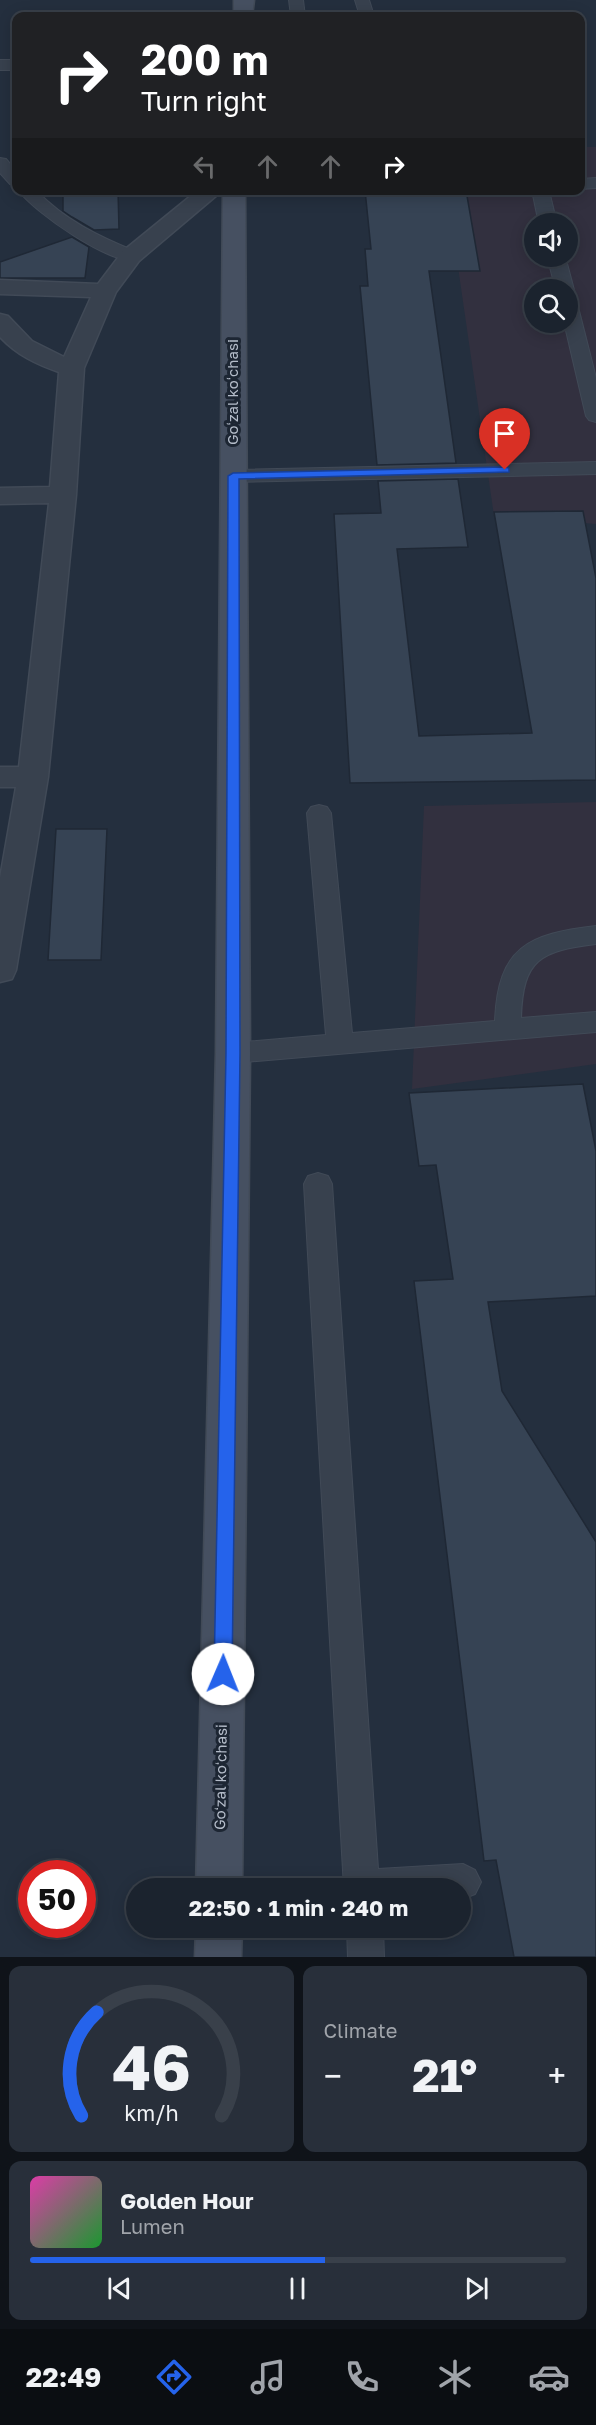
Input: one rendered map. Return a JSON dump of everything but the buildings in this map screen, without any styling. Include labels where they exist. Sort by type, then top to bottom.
[{"type":"main road","name":"Goʻzal koʻchasi","points":[[219,1878],[233,1053],[234,195]]},
{"type":"main road","points":[[218,1957],[219,1938]]},
{"type":"street","points":[[0,970],[33,777],[63,495],[72,368],[105,291],[131,256],[206,195]]},
{"type":"street","points":[[0,287],[105,291]]},
{"type":"street","points":[[0,321],[14,340],[32,352],[72,368]]},
{"type":"street","points":[[0,496],[63,495]]},
{"type":"street","points":[[0,777],[33,777]]},
{"type":"lane","points":[[0,163],[12,176]]},
{"type":"lane","points":[[30,195],[36,202],[84,236],[131,256]]},
{"type":"lane","points":[[541,195],[545,213]]},
{"type":"lane","points":[[575,333],[596,416]]},
{"type":"lane","points":[[233,476],[596,466],[596,449]]},
{"type":"lane","points":[[319,813],[340,1044]]},
{"type":"lane","points":[[508,1029],[512,982],[525,956],[560,939],[596,935]]},
{"type":"lane","points":[[233,1053],[596,1022]]},
{"type":"lane","points":[[318,1184],[361,1878]]},
{"type":"lane","points":[[365,1938],[366,1957]]},
{"type":"shaded area","points":[[585,147],[596,147],[596,524],[494,516],[448,195],[585,195]]},
{"type":"shaded area","points":[[596,802],[596,1064],[412,1089],[424,806]]},
{"type":"route","points":[[223,1674],[233,1053],[233,476],[505,470]]}]
